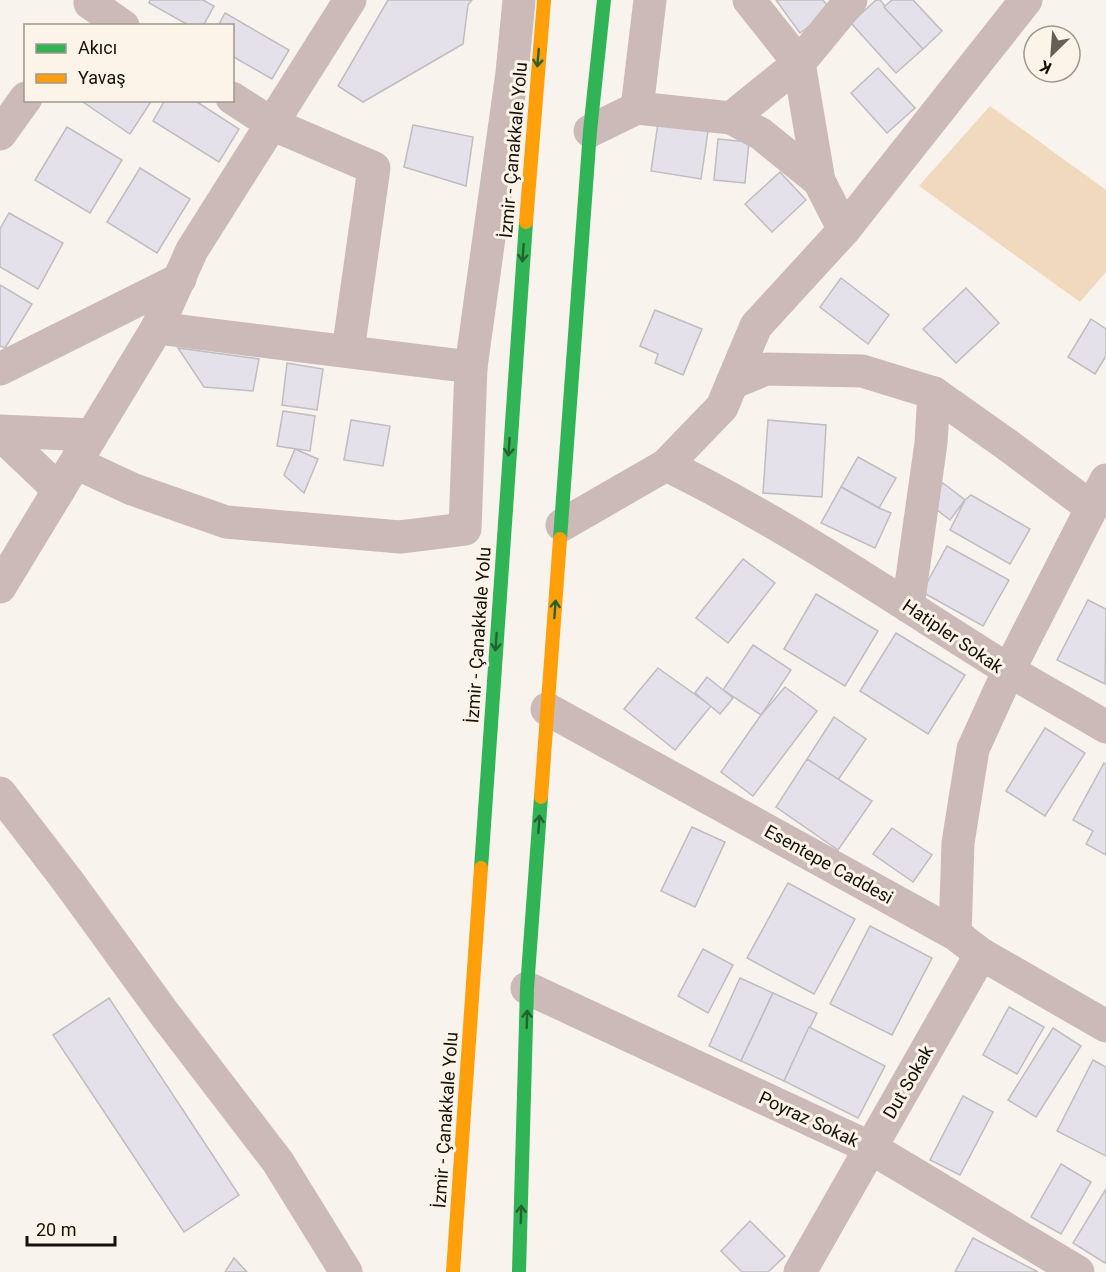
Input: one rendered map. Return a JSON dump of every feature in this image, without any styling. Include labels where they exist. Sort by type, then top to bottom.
[{"type":"highway","name":"İzmir - Çanakkale Yolu","points":[[453,1272],[532,128],[544,0]]},
{"type":"highway","points":[[519,1272],[528,988],[590,131],[604,0]]},
{"type":"street","points":[[0,587],[157,328],[192,250],[350,0]]},
{"type":"street","points":[[0,433],[68,476],[132,489],[226,522],[400,537],[465,529],[471,367],[512,73],[519,0]]},
{"type":"street","points":[[637,108],[650,0]]},
{"type":"street","points":[[748,0],[799,63],[819,181],[844,230]]},
{"type":"street","points":[[731,118],[799,63],[851,0]]},
{"type":"street","points":[[562,525],[666,465],[722,406],[756,326],[844,230],[1013,6]]},
{"type":"street","points":[[86,10],[118,24]]},
{"type":"street","points":[[234,99],[272,124],[374,168],[348,351]]},
{"type":"street","points":[[0,134],[24,101]]},
{"type":"street","points":[[590,131],[637,108],[731,118],[761,134],[819,181]]},
{"type":"street","points":[[0,369],[180,279]]},
{"type":"street","points":[[157,328],[471,367]]},
{"type":"street","points":[[732,383],[766,369],[862,371],[934,393],[1006,444],[1099,494],[1009,670],[1106,726]]},
{"type":"street","points":[[908,606],[931,443],[934,393]]},
{"type":"street","points":[[0,433],[92,435]]},
{"type":"street","name":"Hatipler Sokak","points":[[666,465],[714,489],[1009,670],[973,749],[958,843],[956,934]]},
{"type":"street","name":"Esentepe Caddesi","points":[[548,709],[956,934],[981,954],[1106,1026]]},
{"type":"street","points":[[0,793],[278,1162],[346,1272]]},
{"type":"street","name":"Dut Sokak","points":[[800,1272],[981,954]]},
{"type":"street","name":"Poyraz Sokak","points":[[528,988],[871,1148],[1078,1272]]},
{"type":"shaded area","points":[[990,106],[1106,190],[1106,272],[1080,302],[919,186]]},
{"type":"building","points":[[150,0],[203,0],[214,6],[204,24],[186,24],[149,3]]},
{"type":"building","points":[[388,0],[472,0],[468,5],[463,44],[363,102],[338,86]]},
{"type":"building","points":[[776,0],[823,0],[831,10],[800,33]]},
{"type":"building","points":[[876,0],[880,0],[923,49],[896,73],[851,23]]},
{"type":"building","points":[[892,0],[913,0],[942,31],[923,49],[884,7]]},
{"type":"building","points":[[225,13],[289,50],[272,79],[234,57],[234,24],[219,24]]},
{"type":"building","points":[[878,68],[915,108],[887,133],[851,93]]},
{"type":"building","points":[[83,102],[151,102],[130,134]]},
{"type":"building","points":[[164,102],[197,102],[239,129],[219,162],[153,121]]},
{"type":"building","points":[[658,123],[708,131],[701,179],[651,171]]},
{"type":"building","points":[[413,125],[473,137],[466,186],[404,167]]},
{"type":"building","points":[[67,127],[122,160],[90,213],[35,180]]},
{"type":"building","points":[[718,139],[749,142],[745,183],[714,180]]},
{"type":"building","points":[[140,168],[190,199],[157,253],[107,222]]},
{"type":"building","points":[[780,172],[806,200],[772,232],[745,204]]},
{"type":"building","points":[[9,213],[63,243],[38,289],[0,267],[0,229]]},
{"type":"building","points":[[841,278],[889,315],[868,344],[820,307]]},
{"type":"building","points":[[0,285],[32,304],[5,348],[0,346]]},
{"type":"building","points":[[966,288],[999,323],[956,363],[923,329]]},
{"type":"building","points":[[655,310],[702,329],[683,375],[655,363],[658,354],[640,346]]},
{"type":"building","points":[[1091,319],[1106,329],[1106,356],[1095,374],[1068,357]]},
{"type":"building","points":[[178,348],[259,359],[253,391],[204,387]]},
{"type":"building","points":[[287,363],[323,369],[317,410],[282,405]]},
{"type":"building","points":[[283,411],[315,416],[310,451],[277,446]]},
{"type":"building","points":[[351,420],[390,426],[383,466],[344,460]]},
{"type":"building","points":[[768,420],[826,425],[822,497],[763,493]]},
{"type":"building","points":[[295,449],[318,459],[304,493],[284,475]]},
{"type":"building","points":[[858,457],[896,478],[879,508],[841,487]]},
{"type":"building","points":[[943,483],[965,500],[950,520],[928,503]]},
{"type":"building","points":[[841,487],[891,513],[875,548],[821,523]]},
{"type":"building","points":[[971,495],[1030,529],[1010,564],[950,530],[965,500]]},
{"type":"building","points":[[947,546],[1009,580],[983,626],[922,592]]},
{"type":"building","points":[[743,559],[775,583],[728,643],[696,618]]},
{"type":"building","points":[[816,594],[878,631],[845,686],[784,649]]},
{"type":"building","points":[[1088,600],[1106,609],[1105,684],[1057,660]]},
{"type":"building","points":[[896,633],[965,675],[928,734],[860,691]]},
{"type":"building","points":[[753,645],[791,670],[761,715],[723,690]]},
{"type":"building","points":[[658,668],[711,706],[675,750],[624,709]]},
{"type":"building","points":[[707,677],[733,698],[720,714],[695,693]]},
{"type":"building","points":[[785,687],[817,711],[753,796],[721,772],[761,715]]},
{"type":"building","points":[[834,717],[866,739],[838,780],[807,759]]},
{"type":"building","points":[[1045,728],[1085,753],[1045,816],[1006,791]]},
{"type":"building","points":[[807,759],[872,801],[838,850],[776,807]]},
{"type":"building","points":[[1104,763],[1106,764],[1106,855],[1086,844],[1093,831],[1073,820]]},
{"type":"building","points":[[692,827],[725,842],[695,907],[661,891]]},
{"type":"building","points":[[892,828],[932,855],[913,882],[873,854]]},
{"type":"building","points":[[788,883],[855,919],[814,994],[747,958]]},
{"type":"building","points":[[870,926],[932,958],[892,1035],[830,1004]]},
{"type":"building","points":[[703,949],[733,965],[708,1013],[678,996]]},
{"type":"building","points":[[740,978],[773,993],[741,1061],[709,1046]]},
{"type":"building","points":[[773,993],[817,1013],[784,1081],[741,1061]]},
{"type":"building","points":[[109,998],[239,1195],[184,1232],[53,1035]]},
{"type":"building","points":[[1009,1007],[1044,1027],[1017,1074],[983,1055]]},
{"type":"building","points":[[809,1027],[885,1066],[858,1118],[784,1081]]},
{"type":"building","points":[[1053,1028],[1081,1046],[1036,1117],[1008,1100]]},
{"type":"building","points":[[1093,1060],[1106,1067],[1106,1156],[1057,1131]]},
{"type":"building","points":[[963,1096],[993,1112],[960,1175],[930,1160]]},
{"type":"building","points":[[1061,1164],[1091,1182],[1061,1234],[1031,1217]]},
{"type":"building","points":[[1106,1189],[1106,1262],[1105,1263],[1073,1243]]},
{"type":"building","points":[[750,1221],[785,1256],[768,1272],[742,1272],[721,1251]]},
{"type":"building","points":[[973,1238],[1038,1272],[955,1272]]},
{"type":"building","points":[[234,1258],[247,1272],[225,1272]]},
{"type":"traffic: fast","points":[[560,539],[590,131],[604,0]]},
{"type":"traffic: fast","points":[[481,868],[526,222]]},
{"type":"traffic: fast","points":[[519,1272],[527,988],[541,797]]},
{"type":"traffic: slow","points":[[526,222],[544,0]]},
{"type":"traffic: slow","points":[[541,797],[560,539]]},
{"type":"traffic: slow","points":[[453,1272],[481,868]]}]
